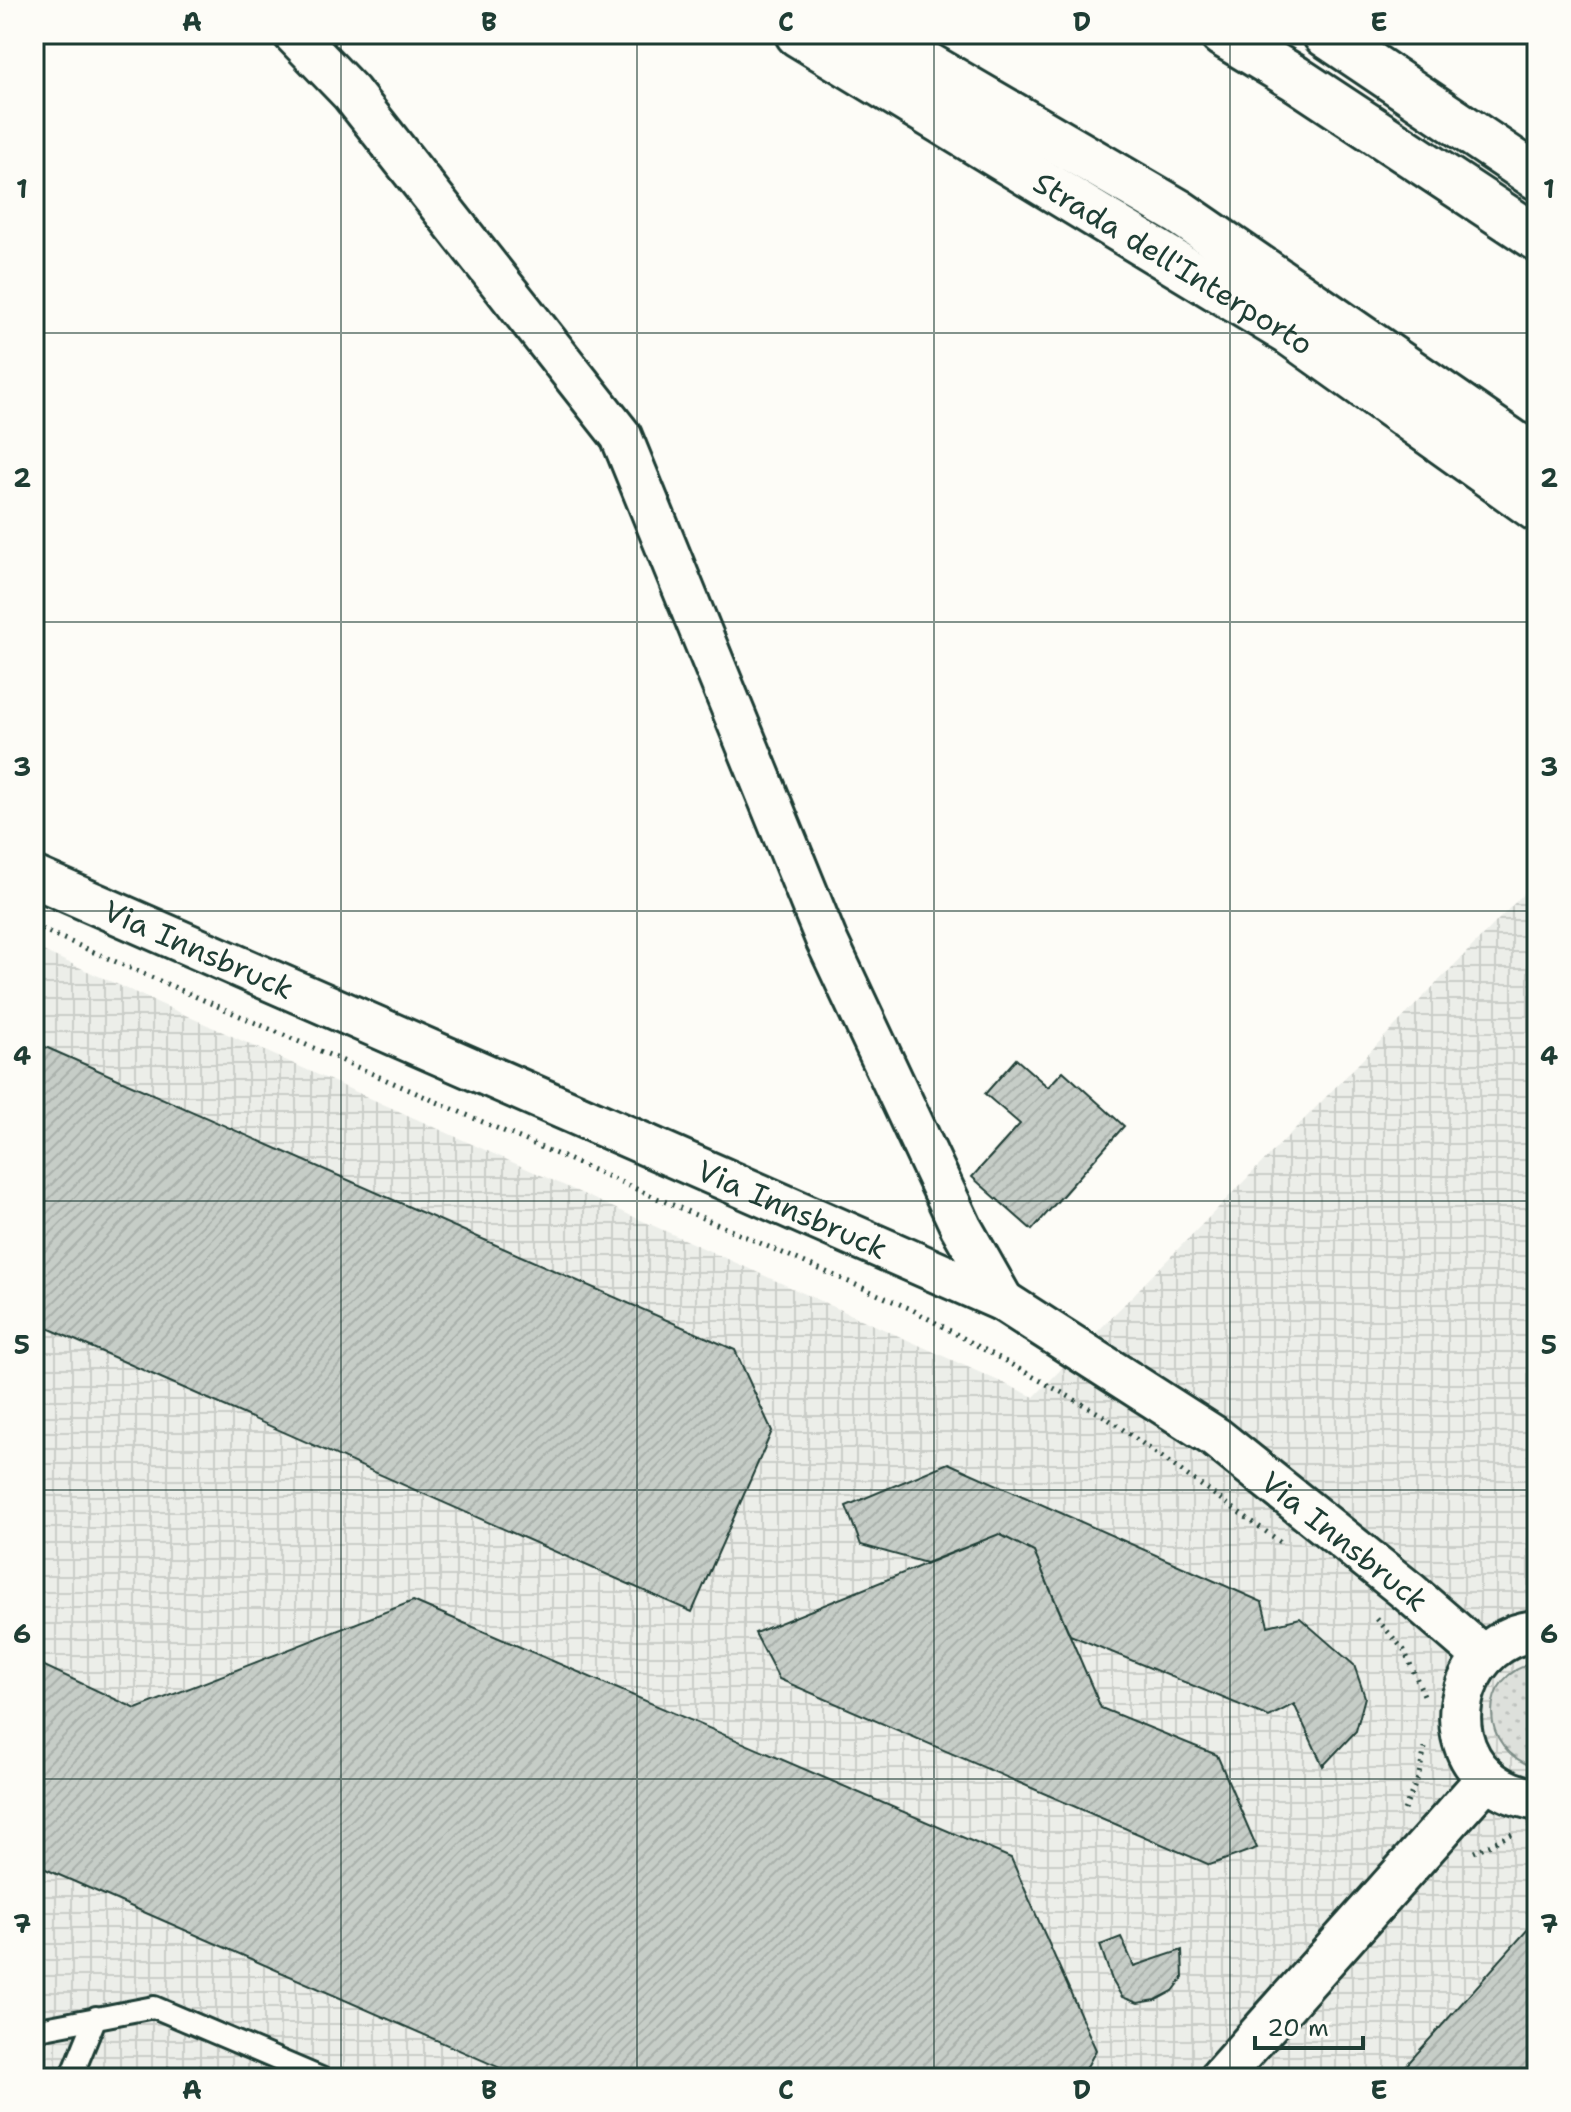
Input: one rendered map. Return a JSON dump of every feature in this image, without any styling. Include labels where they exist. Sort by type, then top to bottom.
[{"type":"highway","name":"Strada dell'Interporto","points":[[798,34],[1290,333],[1537,509]]},
{"type":"highway","name":"Strada dell'Interporto","points":[[874,34],[1179,212],[1537,459]]},
{"type":"highway","points":[[1222,34],[1295,78],[1537,238]]},
{"type":"highway","points":[[1325,34],[1537,177]]},
{"type":"street","points":[[294,34],[351,93],[621,436],[826,939],[961,1227],[1003,1301]]},
{"type":"street","name":"Via Innsbruck","points":[[34,877],[1003,1301],[1215,1437],[1409,1592],[1483,1656]]},
{"type":"street","points":[[1537,1631],[1525,1632],[1503,1641],[1483,1656],[1468,1678],[1460,1704],[1460,1732],[1469,1757],[1487,1778],[1509,1793],[1537,1800]]},
{"type":"street","points":[[1220,2078],[1487,1778]]},
{"type":"lane","points":[[34,2030],[154,2007],[321,2078]]},
{"type":"lane","points":[[71,2078],[96,2017]]},
{"type":"path","points":[[34,926],[911,1309],[1104,1416],[1284,1545]]},
{"type":"path","points":[[1370,1613],[1404,1650],[1416,1672],[1427,1710]]},
{"type":"path","points":[[1401,1815],[1418,1778],[1426,1738]]},
{"type":"path","points":[[1466,1856],[1515,1833]]},
{"type":"shaded area","points":[[1537,880],[1537,2078],[34,2078],[34,947],[1034,1397]]},
{"type":"shaded area","points":[[1537,1662],[1537,1768],[1518,1759],[1504,1746],[1495,1730],[1492,1713],[1495,1696],[1503,1681],[1517,1669]]},
{"type":"building","points":[[34,1042],[735,1350],[772,1431],[692,1612],[34,1322]]},
{"type":"building","points":[[1016,1059],[1048,1087],[1063,1071],[1124,1126],[1032,1230],[972,1177],[1020,1124],[985,1094]]},
{"type":"building","points":[[948,1463],[1262,1602],[1268,1626],[1300,1618],[1354,1665],[1365,1697],[1356,1731],[1323,1766],[1294,1704],[1269,1717],[1070,1635],[1034,1552],[999,1534],[926,1563],[861,1545],[846,1506]]},
{"type":"building","points":[[999,1534],[1034,1552],[1101,1708],[1217,1755],[1257,1848],[1210,1865],[779,1679],[755,1633]]},
{"type":"building","points":[[413,1601],[1011,1858],[1096,2050],[1081,2078],[523,2078],[34,1864],[34,1661],[136,1709]]},
{"type":"building","points":[[1537,1919],[1537,2078],[1395,2078]]},
{"type":"building","points":[[1121,1937],[1134,1966],[1182,1950],[1183,1978],[1173,1991],[1156,2000],[1138,2003],[1122,1997],[1112,1980],[1100,1945]]},
{"type":"building","points":[[168,2067],[193,2078],[164,2078]]}]
